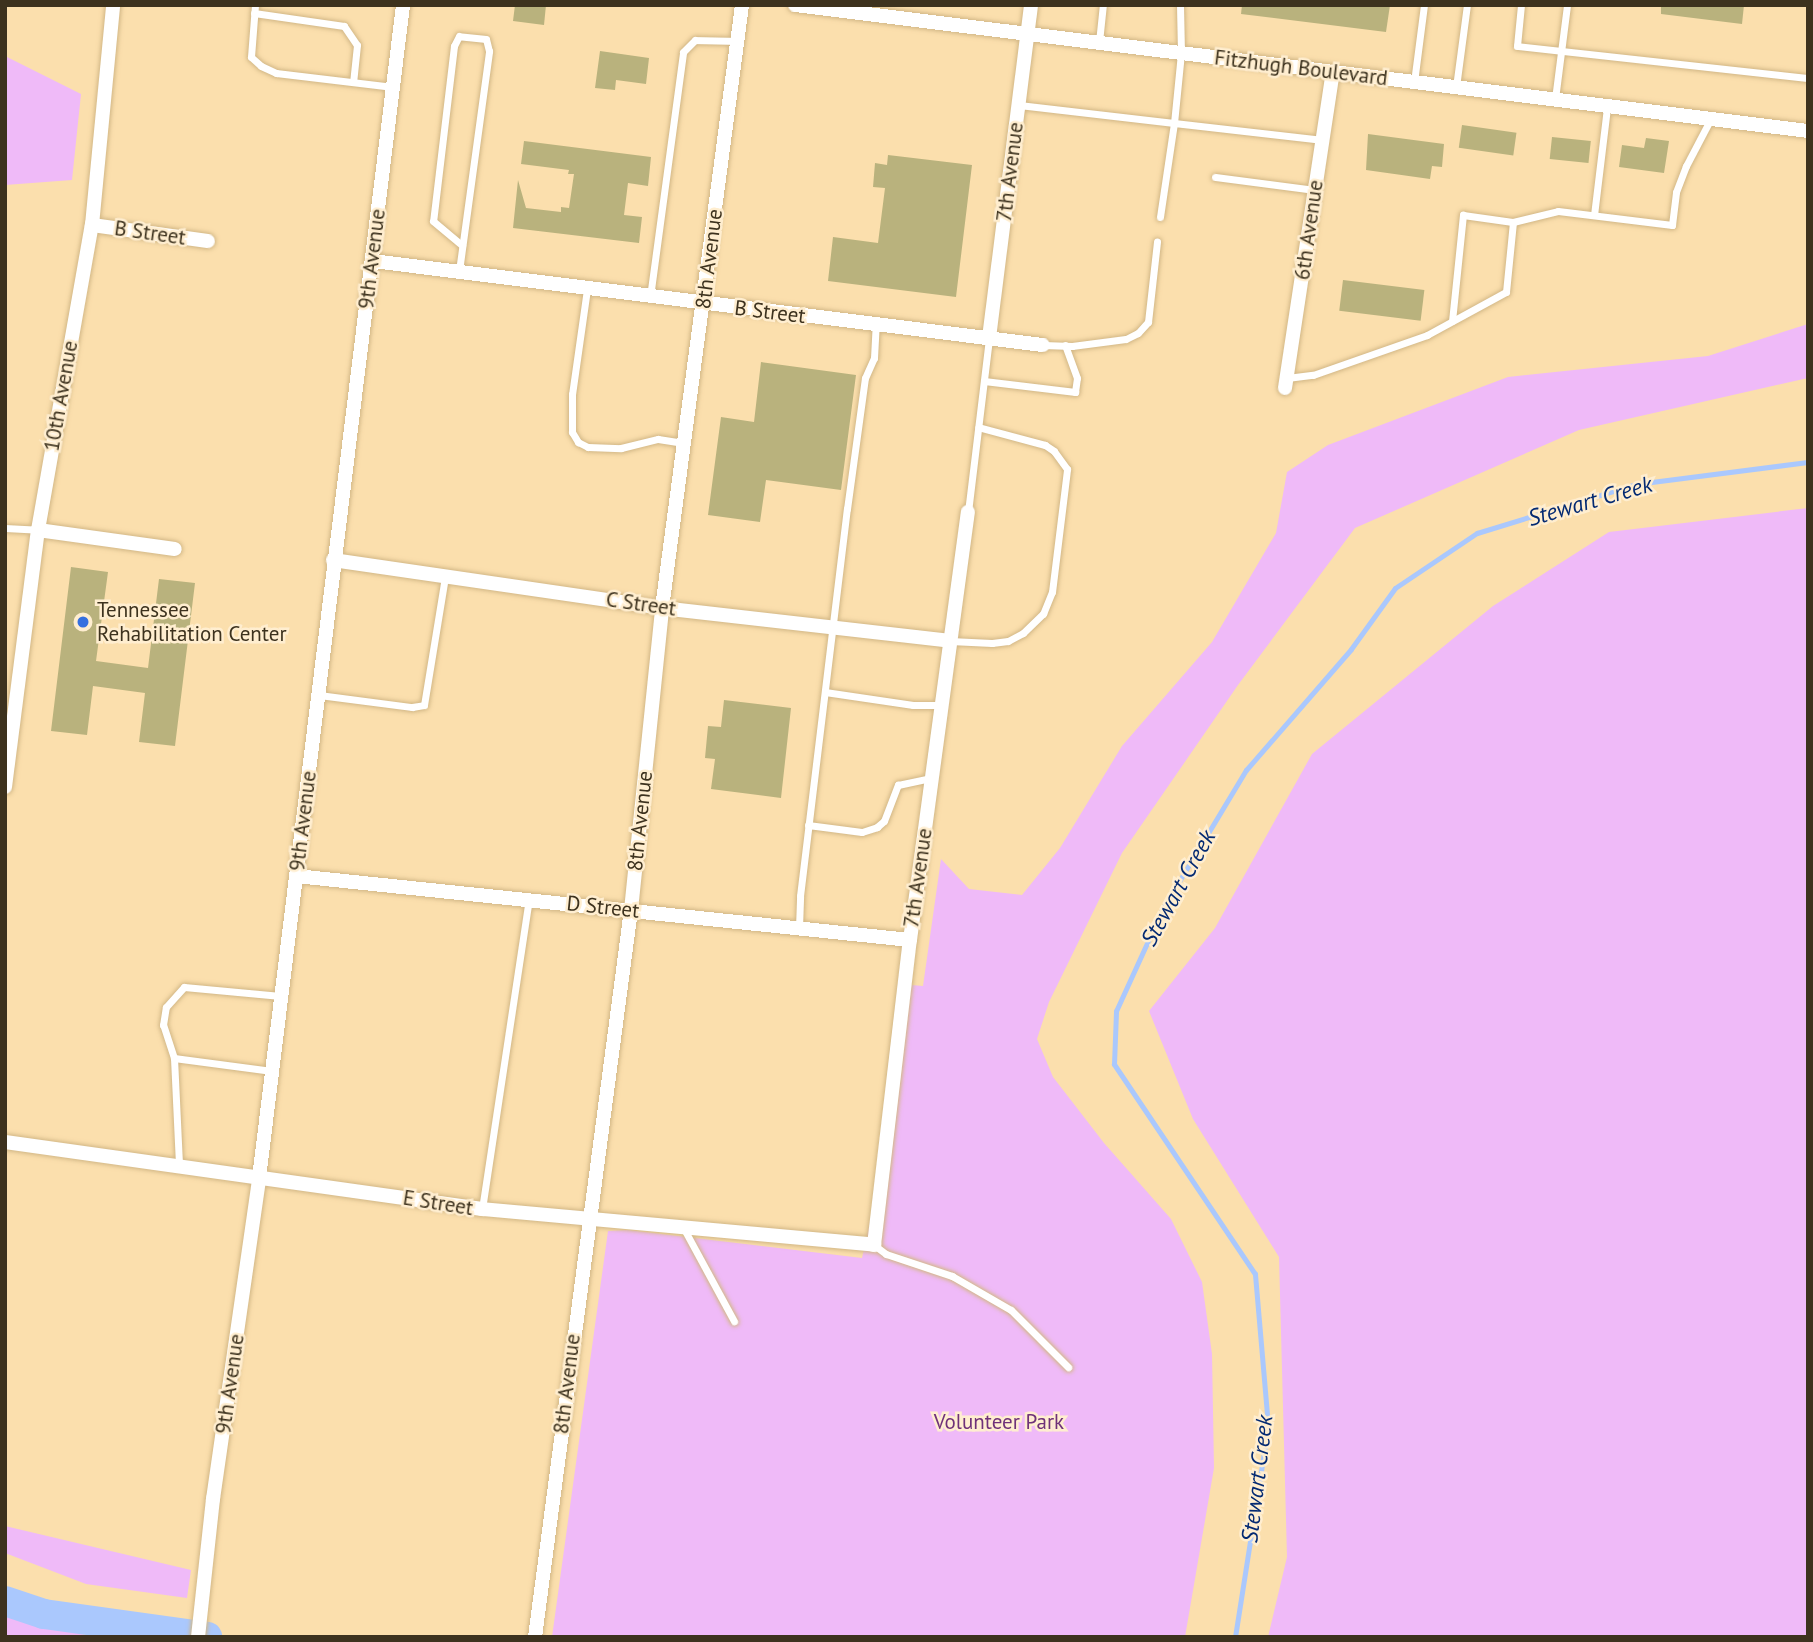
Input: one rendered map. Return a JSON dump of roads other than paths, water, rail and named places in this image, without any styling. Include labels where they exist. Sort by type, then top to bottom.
[{"type":"street","name":"10th Avenue","points":[[5,787],[38,530],[92,225],[113,5]]},
{"type":"street","name":"9th Avenue","points":[[198,1637],[213,1499],[259,1178],[403,5]]},
{"type":"street","name":"8th Avenue","points":[[535,1637],[631,910],[662,608],[741,5]]},
{"type":"street","name":"Fitzhugh Boulevard","points":[[794,5],[1808,131]]},
{"type":"street","name":"7th Avenue","points":[[989,338],[1031,5]]},
{"type":"street","name":"6th Avenue","points":[[1286,383],[1333,72]]},
{"type":"street","name":"B Street","points":[[92,225],[208,241]]},
{"type":"street","name":"B Street","points":[[373,261],[1043,345]]},
{"type":"street","name":"7th Avenue","points":[[874,1245],[910,940],[968,512]]},
{"type":"street","points":[[38,530],[176,549]]},
{"type":"street","name":"C Street","points":[[333,561],[662,608],[950,641]]},
{"type":"street","name":"D Street","points":[[296,876],[910,940]]},
{"type":"street","name":"E Street","points":[[5,1142],[482,1209],[874,1245]]},
{"type":"lane","points":[[1099,42],[1103,5]]},
{"type":"lane","points":[[1160,218],[1181,53],[1180,5]]},
{"type":"lane","points":[[1414,82],[1424,5]]},
{"type":"lane","points":[[1456,87],[1467,5]]},
{"type":"lane","points":[[1521,5],[1517,46],[1808,78]]},
{"type":"lane","points":[[1555,99],[1567,5]]},
{"type":"lane","points":[[353,82],[357,45],[344,26],[254,9],[251,57],[261,66],[276,73],[393,87]]},
{"type":"lane","points":[[458,272],[462,245],[489,51],[486,39],[459,36],[454,46],[433,221],[462,245]]},
{"type":"lane","points":[[650,297],[683,52],[695,40],[737,41]]},
{"type":"lane","points":[[1018,105],[1323,140]]},
{"type":"lane","points":[[1594,215],[1607,106]]},
{"type":"lane","points":[[1452,321],[1463,215],[1513,222],[1558,211],[1672,225],[1676,192],[1710,119]]},
{"type":"lane","points":[[1215,177],[1315,190]]},
{"type":"lane","points":[[1286,383],[1427,334],[1506,292],[1513,222]]},
{"type":"lane","points":[[1043,345],[1126,339],[1138,333],[1148,322],[1157,242]]},
{"type":"lane","points":[[587,289],[572,394],[572,432],[578,442],[588,447],[621,448],[658,439],[684,443]]},
{"type":"lane","points":[[799,928],[808,825],[833,628],[865,378],[874,358],[876,325]]},
{"type":"lane","points":[[968,512],[989,338]]},
{"type":"lane","points":[[984,381],[1075,392],[1077,378],[1065,345]]},
{"type":"lane","points":[[950,641],[992,643],[1015,637],[1043,614],[1052,592],[1067,469],[1055,451],[1045,445],[978,427]]},
{"type":"lane","points":[[5,528],[38,530]]},
{"type":"lane","points":[[319,695],[412,707],[424,705],[445,577]]},
{"type":"lane","points":[[825,692],[925,706],[941,705]]},
{"type":"lane","points":[[808,825],[862,832],[877,827],[884,821],[898,785],[931,778]]},
{"type":"lane","points":[[482,1209],[529,900]]},
{"type":"lane","points":[[179,1165],[174,1058],[163,1025],[166,1007],[184,987],[281,996]]},
{"type":"lane","points":[[174,1058],[272,1071]]},
{"type":"lane","points":[[684,1228],[734,1321]]},
{"type":"lane","points":[[874,1245],[887,1254],[952,1276],[1011,1310],[1068,1367]]},
{"type":"waterway","name":"Stewart Creek","points":[[1235,1637],[1268,1426],[1255,1274],[1114,1064],[1116,1011],[1163,908],[1246,770],[1351,649],[1395,588],[1477,533],[1636,484],[1808,462]]},
{"type":"waterway","name":"Stewart Creek","points":[[5,1601],[44,1614],[207,1637]]},
{"type":"place","name":"Tennessee Rehabilitation Center","points":[[83,622]]},
{"type":"park label","name":"Volunteer Park","points":[[999,1422]]}]
